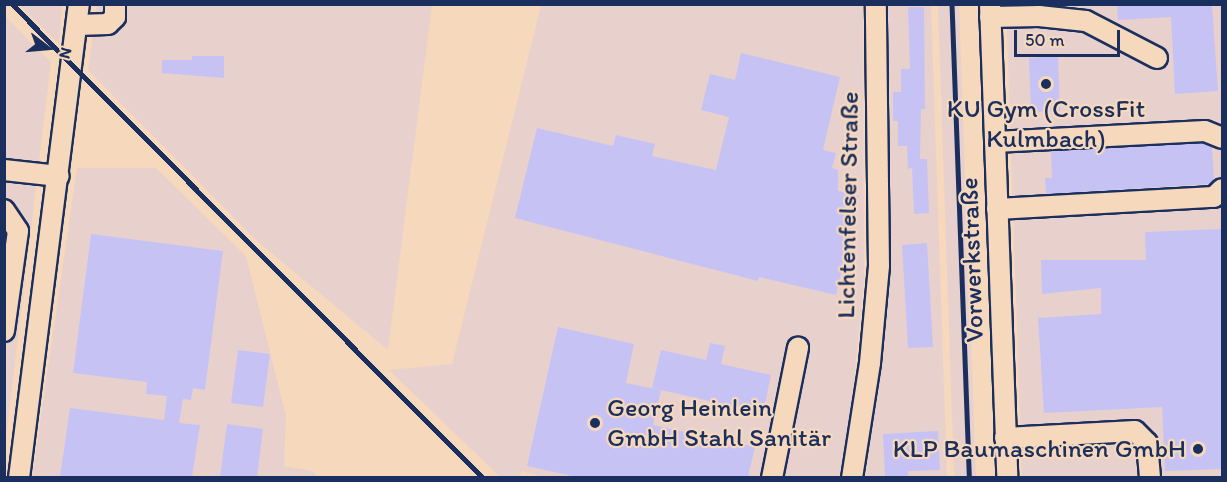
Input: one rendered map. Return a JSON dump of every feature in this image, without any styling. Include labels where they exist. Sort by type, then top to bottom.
[{"type":"street","points":[[19,477],[59,177],[79,4]]},
{"type":"street","points":[[78,25],[108,24],[115,17],[115,4]]},
{"type":"street","name":"Lichtenfelser Straße","points":[[852,477],[870,363],[879,266],[876,4]]},
{"type":"street","points":[[990,11],[1086,21],[1157,58]]},
{"type":"street","name":"Vorwerkstraße","points":[[990,11],[1007,477]]},
{"type":"street","points":[[995,142],[1205,131],[1222,138]]},
{"type":"street","points":[[4,170],[59,177]]},
{"type":"street","points":[[997,209],[1214,197],[1222,189]]},
{"type":"street","points":[[4,210],[18,231],[4,331]]},
{"type":"street","points":[[772,477],[798,348]]},
{"type":"street","points":[[1005,438],[1135,431],[1147,443],[1150,477]]},
{"type":"shaded area","points":[[19,5],[62,5],[59,44]]},
{"type":"shaded area","points":[[97,5],[432,5],[388,350],[258,242],[88,70]]},
{"type":"shaded area","points":[[541,5],[863,5],[864,281],[850,417],[839,477],[548,478],[522,471],[519,477],[500,477],[389,370],[452,364]]},
{"type":"shaded area","points":[[888,5],[931,5],[947,477],[866,478],[887,289]]},
{"type":"shaded area","points":[[938,5],[959,5],[976,477],[954,477]]},
{"type":"shaded area","points":[[1006,5],[1222,5],[1222,477],[1022,477]]},
{"type":"shaded area","points":[[5,16],[51,62],[5,445]]},
{"type":"shaded area","points":[[77,168],[156,168],[246,256],[286,416],[284,466],[311,471],[319,477],[32,478]]},
{"type":"building","points":[[1117,4],[1212,4],[1218,91],[1175,94],[1171,17],[1118,20]]},
{"type":"building","points":[[908,7],[924,7],[925,109],[921,109],[920,159],[927,159],[929,213],[914,214],[912,168],[908,169],[907,146],[898,146],[898,121],[893,121],[893,92],[901,92],[901,69],[910,69]]},
{"type":"building","points":[[741,53],[840,77],[823,150],[836,153],[832,168],[838,170],[838,191],[859,196],[836,295],[759,277],[758,281],[515,218],[537,128],[613,146],[616,135],[655,144],[652,156],[716,170],[729,117],[701,110],[710,74],[735,80]]},
{"type":"building","points":[[192,56],[224,56],[224,78],[162,73],[162,60],[192,60]]},
{"type":"building","points":[[1058,56],[1060,111],[1031,112],[1029,58]]},
{"type":"building","points":[[1203,143],[1212,147],[1214,180],[1210,184],[1046,194],[1045,178],[1052,178],[1051,153],[1054,151]]},
{"type":"building","points":[[1222,229],[1222,469],[1165,471],[1162,407],[1044,413],[1038,318],[1101,314],[1101,288],[1042,294],[1041,260],[1146,260],[1145,232]]},
{"type":"building","points":[[91,234],[223,251],[205,390],[193,388],[191,400],[183,399],[179,423],[200,425],[192,477],[60,477],[70,408],[164,420],[167,396],[146,394],[147,382],[73,373]]},
{"type":"building","points":[[927,243],[933,347],[908,348],[902,245]]},
{"type":"building","name":"Georg Heinlein GmbH Stahl Sanitär","points":[[558,327],[634,344],[626,383],[661,390],[653,425],[755,447],[748,477],[577,477],[527,466]]},
{"type":"building","points":[[710,343],[725,346],[721,364],[771,375],[763,413],[652,388],[661,350],[706,360]]},
{"type":"building","points":[[238,350],[270,354],[263,407],[231,403]]},
{"type":"building","points":[[227,424],[263,429],[257,477],[220,477]]},
{"type":"building","points":[[938,431],[940,470],[908,471],[908,477],[885,477],[883,434]]},
{"type":"railway","points":[[12,4],[483,478]]},
{"type":"railway","points":[[952,4],[969,478]]},
{"type":"place","name":"KU Gym (CrossFit Kulmbach)","points":[[1046,84]]},
{"type":"place","name":"Georg Heinlein GmbH Stahl Sanitär","points":[[595,423]]},
{"type":"place","name":"KLP Baumaschinen GmbH","points":[[1198,449]]}]
